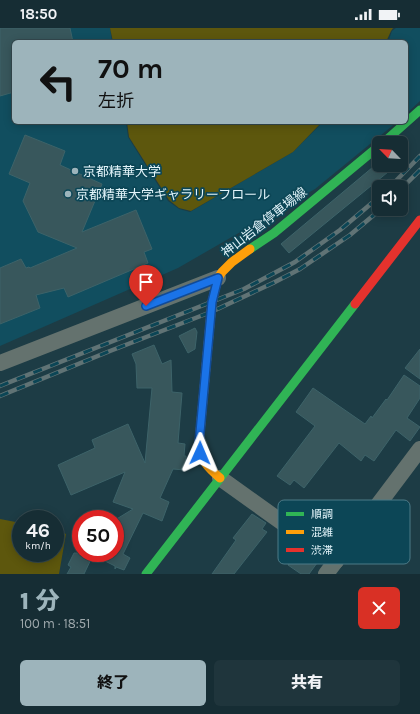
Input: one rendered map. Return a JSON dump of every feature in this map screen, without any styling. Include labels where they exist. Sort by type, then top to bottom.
[{"type":"main road","points":[[408,121],[420,110]]},
{"type":"main road","points":[[391,136],[404,124]]},
{"type":"main road","name":"神山岩倉停車場線","points":[[220,478],[202,459],[199,443],[212,302],[218,278],[232,262],[274,233],[372,152]]},
{"type":"main road","points":[[146,574],[220,478],[417,230],[420,220]]},
{"type":"street","points":[[0,363],[218,278]]},
{"type":"street","points":[[382,500],[420,449]]},
{"type":"street","points":[[220,478],[278,520]]},
{"type":"street","points":[[326,574],[334,564]]},
{"type":"shaded area","name":"京都精華大学","points":[[0,28],[110,28],[112,40],[12,40],[12,124],[126,124],[128,137],[168,201],[179,209],[190,212],[293,152],[321,124],[395,124],[380,136],[372,136],[372,142],[315,189],[178,268],[0,346]]},
{"type":"shaded area","points":[[110,28],[393,28],[387,40],[113,40]]},
{"type":"shaded area","points":[[396,28],[420,28],[420,101],[408,112],[408,40],[389,40],[392,31]]},
{"type":"shaded area","points":[[127,124],[320,124],[293,152],[191,211],[179,208],[169,200],[129,137]]},
{"type":"shaded area","points":[[0,519],[12,521],[12,562],[61,562],[59,574],[0,574]]},
{"type":"shaded area","points":[[64,533],[66,534],[64,545]]},
{"type":"building","points":[[0,28],[70,28],[73,40],[12,40],[12,93],[0,96]]},
{"type":"building","points":[[25,135],[65,151],[60,165],[102,184],[82,232],[136,210],[152,249],[144,252],[148,263],[68,297],[64,288],[36,295],[40,308],[0,324],[0,268],[21,259],[26,268],[30,268],[77,248],[38,232],[23,201],[30,183],[9,174]]},
{"type":"building","points":[[372,168],[372,172],[388,172],[378,180],[372,180],[372,185],[289,253],[281,244]]},
{"type":"building","points":[[195,328],[197,332],[195,349],[188,353],[179,336]]},
{"type":"building","points":[[154,345],[162,364],[171,360],[172,392],[182,393],[178,443],[185,444],[184,456],[186,456],[185,470],[173,469],[160,498],[169,502],[162,521],[143,513],[124,552],[124,514],[133,509],[113,502],[125,472],[71,495],[58,465],[95,448],[92,440],[128,424],[145,463],[152,388],[137,388],[136,364],[132,354]]},
{"type":"building","points":[[420,349],[420,379],[405,368]]},
{"type":"building","points":[[404,375],[420,386],[420,398],[407,418],[420,427],[410,441],[396,430],[374,461],[365,455],[361,461],[339,443],[304,488],[294,480],[290,485],[277,476],[315,426],[296,412],[313,388],[365,424],[371,416],[372,418],[386,399],[387,400]]},
{"type":"building","points":[[252,514],[266,523],[262,529],[267,532],[234,574],[212,574],[236,540],[233,538]]},
{"type":"building","points":[[124,555],[130,558],[124,570],[116,567],[115,569],[115,566],[107,562],[124,562]]},
{"type":"building","points":[[72,557],[72,562],[90,562],[84,574],[67,574],[71,567],[68,565]]},
{"type":"building","points":[[316,564],[309,574],[301,574],[288,565]]},
{"type":"railway","points":[[397,180],[420,156]]},
{"type":"railway","points":[[408,182],[420,170]]},
{"type":"railway","points":[[0,386],[244,289],[295,262],[340,230],[372,203]]},
{"type":"railway","points":[[0,396],[211,312],[273,283],[300,269],[350,235],[373,216]]},
{"type":"traffic: fast","points":[[408,121],[420,110]]},
{"type":"traffic: fast","points":[[391,136],[404,124]]},
{"type":"traffic: fast","points":[[250,249],[274,233],[372,152]]},
{"type":"traffic: fast","points":[[146,574],[355,304]]},
{"type":"traffic: slow","points":[[220,478],[205,463],[201,455],[199,443],[212,302],[218,278],[222,272],[232,262],[250,249]]},
{"type":"traffic: jam","points":[[355,304],[420,220]]},
{"type":"place","name":"京都精華大学","points":[[75,171]]},
{"type":"place","name":"京都精華大学ギャラリーフロール","points":[[68,194]]},
{"type":"route","points":[[146,306],[218,278],[212,302],[199,443],[200,453]]}]
